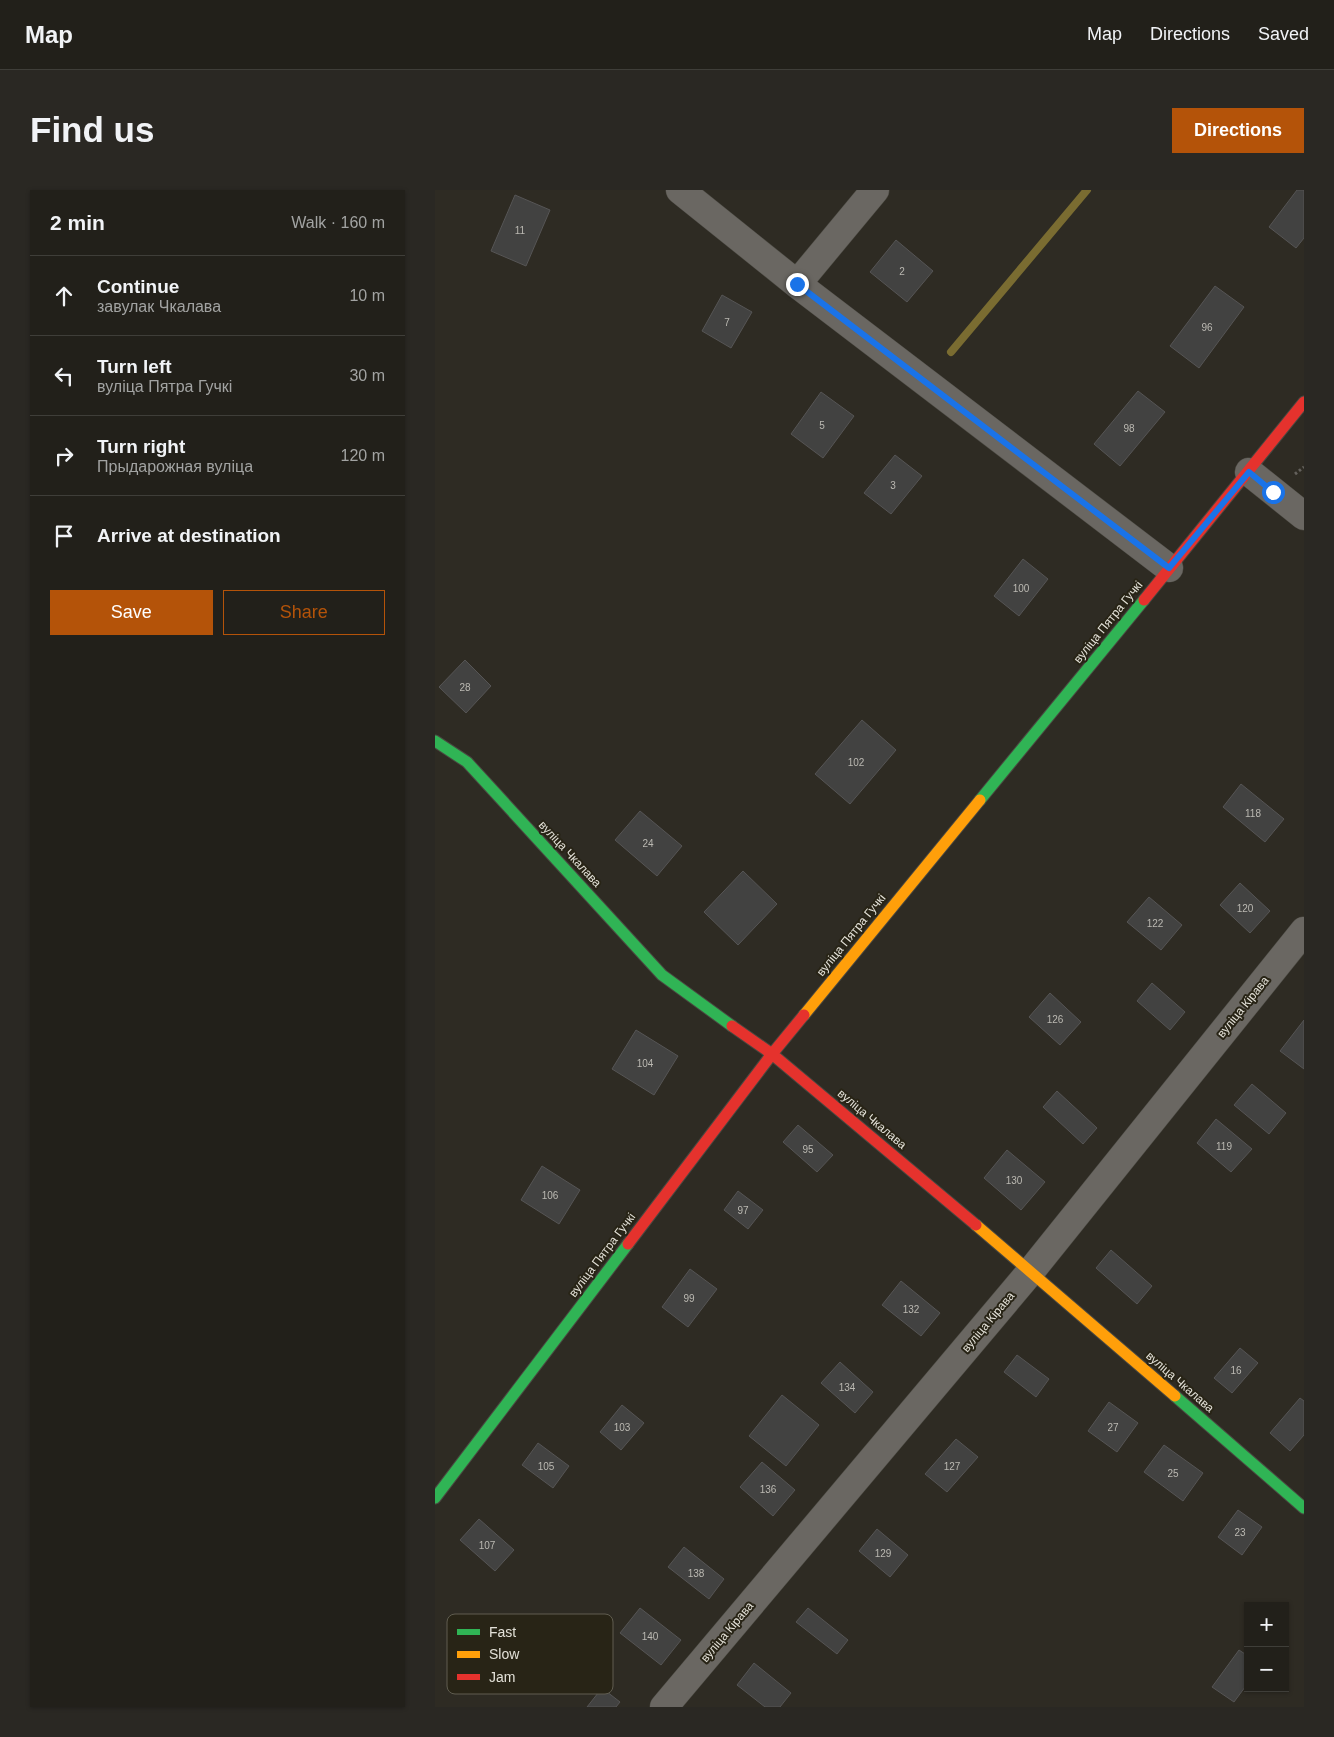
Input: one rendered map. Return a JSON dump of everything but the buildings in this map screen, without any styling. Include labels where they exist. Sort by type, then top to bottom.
[{"type":"street","points":[[679,190],[797,284],[1169,568]]},
{"type":"street","points":[[797,284],[875,190]]},
{"type":"street","name":"вуліца Пятра Гучкі","points":[[435,1498],[772,1054],[1249,472],[1304,402]]},
{"type":"street","points":[[1249,472],[1304,516]]},
{"type":"street","name":"вуліца Чкалава","points":[[435,741],[467,762],[662,975],[772,1054],[1031,1271],[1304,1508]]},
{"type":"street","name":"вуліца Кірава","points":[[664,1707],[1031,1271],[1304,931]]},
{"type":"waterway","points":[[951,352],[1087,190]]},
{"type":"traffic: fast","points":[[980,800],[1144,600]]},
{"type":"traffic: fast","points":[[435,741],[467,762],[662,975],[732,1026]]},
{"type":"traffic: fast","points":[[435,1498],[628,1244]]},
{"type":"traffic: fast","points":[[1175,1396],[1304,1508]]},
{"type":"traffic: slow","points":[[804,1015],[980,800]]},
{"type":"traffic: slow","points":[[976,1225],[1175,1396]]},
{"type":"traffic: jam","points":[[1144,600],[1304,402]]},
{"type":"traffic: jam","points":[[628,1244],[772,1054],[804,1015]]},
{"type":"traffic: jam","points":[[732,1026],[772,1054],[976,1225]]},
{"type":"route","points":[[797,284],[1169,568],[1249,472],[1273,492]]}]
